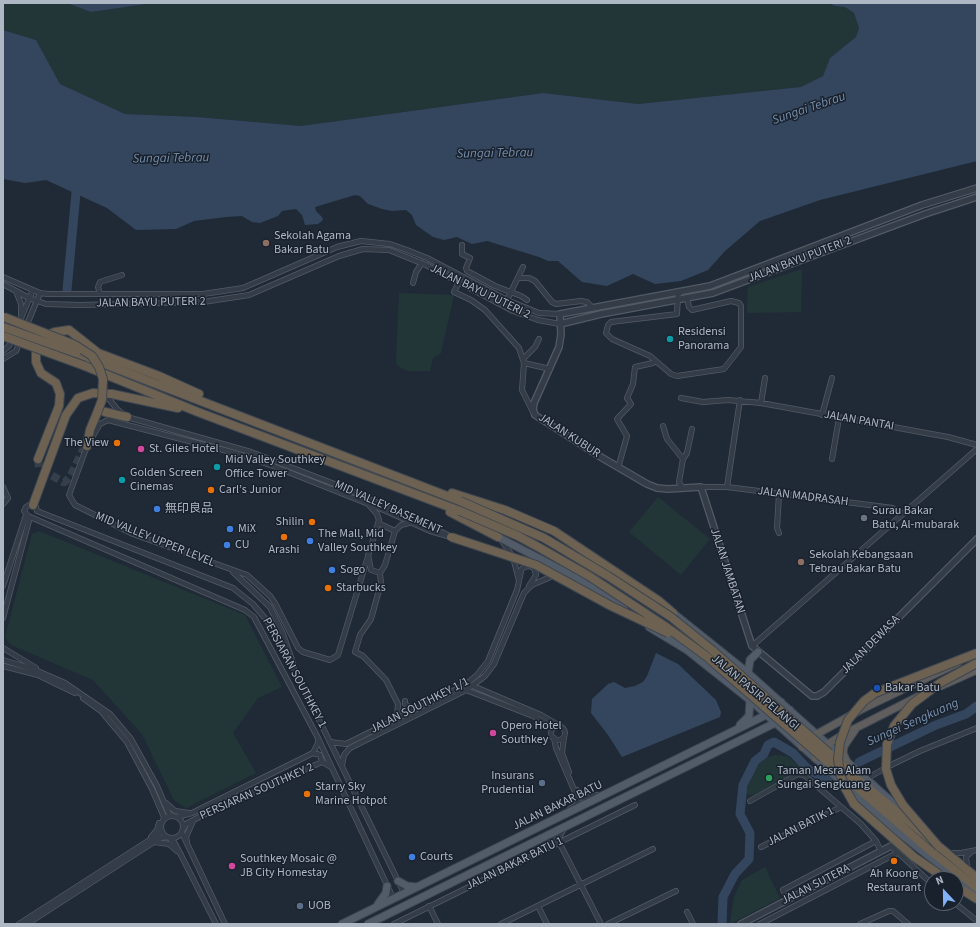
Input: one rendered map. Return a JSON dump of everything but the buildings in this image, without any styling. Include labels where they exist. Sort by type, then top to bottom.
[{"type":"highway","points":[[3,317],[75,345],[92,356],[99,367],[103,379],[102,400],[101,412],[90,430],[87,446]]},
{"type":"highway","points":[[3,327],[280,430],[460,501],[544,538],[608,576],[671,617],[712,650],[855,777],[977,878]]},
{"type":"highway","points":[[38,459],[59,406],[60,394],[56,383],[41,373],[36,362],[36,353],[39,343],[45,336],[63,330],[73,332],[98,353],[159,376],[280,430]]},
{"type":"highway","points":[[3,336],[85,366],[198,412],[414,493],[518,536],[546,551],[595,580],[665,626],[706,656],[927,848],[977,888]]},
{"type":"highway","points":[[37,507],[66,415],[78,398],[93,392],[198,412]]},
{"type":"highway","points":[[101,412],[127,417]]},
{"type":"highway","points":[[415,484],[483,501],[554,531],[659,601],[673,613]]},
{"type":"highway","points":[[414,493],[498,537]]},
{"type":"highway","points":[[451,537],[536,565],[611,606],[685,641]]},
{"type":"highway","points":[[802,747],[817,734],[894,693],[948,669],[977,650]]},
{"type":"highway","points":[[934,871],[914,857],[854,804],[845,788],[840,773],[838,759],[840,742],[848,720],[864,701],[875,693],[977,653]]},
{"type":"highway","points":[[939,847],[903,805],[891,785],[886,769],[887,744],[894,726],[912,704],[935,687],[977,663]]},
{"type":"highway","points":[[814,758],[828,744],[859,726],[902,703],[977,670]]},
{"type":"highway","points":[[847,762],[843,753],[844,746],[859,726]]},
{"type":"highway","points":[[964,891],[977,899]]},
{"type":"main road","name":"JALAN PASIR PELANGI","points":[[498,537],[565,572],[687,650],[750,700],[775,724],[893,828],[977,894]]},
{"type":"main road","name":"JALAN PASIR PELANGI","points":[[673,613],[748,673],[950,853],[977,874]]},
{"type":"main road","points":[[748,673],[750,660],[758,652]]},
{"type":"main road","points":[[723,736],[747,719],[750,713],[750,700]]},
{"type":"main road","name":"JALAN BAKAR BATU","points":[[342,924],[766,715],[781,702]]},
{"type":"main road","name":"JALAN BAKAR BATU","points":[[368,924],[775,724],[790,710]]},
{"type":"main road","points":[[749,736],[776,730],[784,731]]},
{"type":"main road","points":[[398,881],[407,886],[418,886]]},
{"type":"main road","points":[[374,908],[384,897],[387,886]]},
{"type":"main road","points":[[388,914],[402,901],[404,893]]},
{"type":"main road","points":[[393,898],[402,901],[419,898]]},
{"type":"street","name":"JALAN BAYU PUTERI 2","points":[[3,277],[40,293],[203,294],[243,288],[337,247],[361,241],[390,244],[408,250],[427,258],[508,300],[539,313],[560,314],[592,306],[710,286],[922,205],[977,188]]},
{"type":"street","name":"JALAN BAYU PUTERI 2","points":[[3,284],[37,302],[46,304],[80,305],[204,302],[249,295],[323,262],[363,249],[389,250],[459,282],[513,311],[538,320],[560,324],[601,314],[713,293],[925,214],[977,197]]},
{"type":"street","points":[[462,245],[462,254],[470,258],[466,268],[467,271],[490,284],[527,300]]},
{"type":"street","points":[[413,283],[416,272],[422,264]]},
{"type":"street","points":[[508,300],[520,278],[523,267]]},
{"type":"street","points":[[100,294],[98,287],[100,282],[122,275]]},
{"type":"street","points":[[520,278],[525,277],[535,281],[552,302],[556,304],[581,301],[592,306]]},
{"type":"street","points":[[459,282],[454,292],[471,300],[485,310],[513,340],[524,360],[522,390],[529,407],[535,415]]},
{"type":"street","points":[[3,351],[9,346],[33,290]]},
{"type":"street","points":[[16,291],[21,304],[20,319]]},
{"type":"street","points":[[681,292],[678,300],[677,314],[611,322],[608,325],[606,333],[612,339],[650,356],[671,374],[677,376],[724,369],[741,347],[741,306],[731,302],[692,310],[688,307],[687,298]]},
{"type":"street","points":[[3,359],[16,351],[40,293]]},
{"type":"street","name":"JALAN KUBUR","points":[[560,314],[559,347],[534,403],[535,415],[618,468],[657,488],[701,487]]},
{"type":"street","points":[[524,360],[536,347],[540,339]]},
{"type":"street","points":[[524,360],[550,369]]},
{"type":"street","points":[[618,468],[627,436],[617,419],[631,404],[628,398],[633,384],[635,367],[653,363]]},
{"type":"street","points":[[762,403],[765,378]]},
{"type":"street","points":[[822,415],[832,378]]},
{"type":"street","points":[[104,394],[117,409],[127,417],[166,428],[195,442]]},
{"type":"street","name":"JALAN PANTAI","points":[[681,398],[703,402],[740,400],[762,403],[948,437],[977,445]]},
{"type":"street","points":[[728,487],[740,400]]},
{"type":"street","points":[[832,459],[839,418]]},
{"type":"street","name":"MID VALLEY UPPER LEVEL","points":[[378,523],[338,655],[330,660],[303,652],[298,648],[270,596],[247,575],[232,571],[133,534],[75,505],[70,495],[87,446],[100,424],[108,420],[195,442],[273,466],[386,511],[412,523],[451,537]]},
{"type":"street","points":[[663,426],[667,439],[683,459]]},
{"type":"street","name":"MID VALLEY BASEMENT","points":[[166,428],[251,452],[352,492],[442,531],[451,537]]},
{"type":"street","points":[[682,488],[679,482],[683,459],[687,453],[692,429]]},
{"type":"street","points":[[752,646],[823,582],[977,449]]},
{"type":"street","points":[[3,487],[8,498],[3,504]]},
{"type":"street","name":"JALAN MADRASAH","points":[[701,487],[728,487],[894,508],[903,514]]},
{"type":"street","name":"JALAN JAMBATAN","points":[[701,487],[752,646],[758,652]]},
{"type":"street","points":[[779,494],[779,534]]},
{"type":"street","points":[[368,504],[378,517],[378,523],[395,531]]},
{"type":"street","points":[[3,586],[37,507],[26,507],[24,511],[31,518]]},
{"type":"street","name":"PERSIARAN SOUTHKEY 1","points":[[37,507],[233,588],[253,604],[266,618],[298,677],[404,893]]},
{"type":"street","points":[[3,618],[31,518]]},
{"type":"street","name":"PERSIARAN SOUTHKEY 1","points":[[31,518],[245,610],[254,617],[318,738],[393,898]]},
{"type":"street","points":[[397,719],[398,704],[386,680],[363,656],[355,652],[360,635],[371,619],[381,583],[380,573],[385,565],[395,531],[401,524],[412,523]]},
{"type":"street","points":[[498,537],[513,557],[519,581]]},
{"type":"street","name":"JALAN DEWASA","points":[[758,652],[807,694],[817,696],[824,692],[977,539]]},
{"type":"street","points":[[368,553],[371,570],[380,573]]},
{"type":"street","name":"JALAN SOUTHKEY 1/1","points":[[330,742],[346,744],[465,685],[477,675],[488,661],[517,590],[523,568],[529,566],[534,568],[536,575],[527,589],[494,664],[485,676],[466,690],[350,748],[344,755],[342,767]]},
{"type":"street","points":[[232,571],[270,607],[283,634],[298,677]]},
{"type":"street","points":[[527,589],[537,583],[565,572]]},
{"type":"street","points":[[3,648],[96,703],[120,724],[131,739],[169,814],[182,822],[182,831],[188,847],[225,924]]},
{"type":"street","points":[[3,660],[49,676]]},
{"type":"street","points":[[3,666],[38,675],[60,684],[101,711],[127,742],[161,810],[163,821],[159,834],[19,924]]},
{"type":"street","points":[[473,686],[547,718],[565,731],[563,758],[579,794],[585,798],[612,791]]},
{"type":"street","points":[[466,690],[533,716],[554,728]]},
{"type":"street","points":[[405,701],[406,704],[415,710]]},
{"type":"street","points":[[551,822],[578,802],[551,732],[554,728],[560,726]]},
{"type":"street","points":[[864,777],[920,751],[977,728]]},
{"type":"street","name":"PERSIARAN SOUTHKEY 2","points":[[175,817],[192,813],[313,753],[318,743],[318,738]]},
{"type":"street","points":[[554,738],[558,740],[564,738]]},
{"type":"street","points":[[313,753],[320,755],[322,762]]},
{"type":"street","name":"PERSIARAN SOUTHKEY 2","points":[[182,831],[186,824],[194,820],[322,762],[332,768]]},
{"type":"street","points":[[750,801],[801,773],[861,824],[876,841],[881,851]]},
{"type":"street","points":[[163,800],[174,811],[192,813]]},
{"type":"street","name":"JALAN BAKAR BATU 1","points":[[394,924],[635,805]]},
{"type":"street","name":"JALAN BATIK 1","points":[[761,847],[841,807]]},
{"type":"street","points":[[149,840],[157,830],[161,810]]},
{"type":"street","points":[[163,821],[175,817]]},
{"type":"street","points":[[188,847],[186,837],[189,827],[194,820]]},
{"type":"street","points":[[560,842],[562,832],[567,826]]},
{"type":"street","points":[[363,832],[371,828]]},
{"type":"street","points":[[893,828],[894,837],[891,846],[924,877]]},
{"type":"street","points":[[161,830],[174,842],[216,924]]},
{"type":"street","points":[[27,924],[155,842],[168,837],[176,837],[182,831]]},
{"type":"street","points":[[544,838],[553,838],[560,842],[601,924]]},
{"type":"street","points":[[788,900],[783,890],[876,841]]},
{"type":"street","points":[[155,842],[169,844],[181,855]]},
{"type":"street","name":"JALAN SUTERA","points":[[741,924],[891,846],[911,843]]},
{"type":"street","points":[[501,924],[653,849]]},
{"type":"street","points":[[950,853],[971,852],[977,850]]},
{"type":"street","points":[[966,866],[966,857],[971,852]]},
{"type":"street","points":[[760,924],[897,853]]},
{"type":"street","points":[[816,885],[820,893]]},
{"type":"street","points":[[608,924],[676,890]]},
{"type":"street","points":[[429,906],[438,924]]},
{"type":"street","points":[[538,906],[547,924]]},
{"type":"street","points":[[860,924],[889,911],[893,911],[908,924]]},
{"type":"street","points":[[964,911],[977,921]]},
{"type":"street","points":[[687,912],[693,924]]},
{"type":"green space","points":[[3,3],[67,3],[91,12],[153,3],[829,3],[835,6],[845,7],[854,13],[859,28],[856,37],[830,58],[823,76],[801,87],[638,104],[542,93],[301,126],[197,117],[125,114],[60,84],[36,40],[3,30]]},
{"type":"green space","points":[[802,269],[801,312],[747,313],[748,287]]},
{"type":"green space","points":[[399,293],[454,295],[441,353],[433,358],[430,371],[408,371],[401,368],[396,363]]},
{"type":"green space","points":[[658,497],[710,539],[681,575],[629,532]]},
{"type":"green space","points":[[39,531],[245,615],[282,687],[258,698],[233,733],[256,773],[186,808],[174,800],[142,734],[93,680],[11,645],[5,637],[32,534]]},
{"type":"green space","name":"Taman Mesra Alam Sungai Sengkuang","points":[[775,755],[787,756],[799,766],[800,772],[753,795],[746,794],[752,774],[759,764],[766,758]]},
{"type":"green space","points":[[765,867],[780,898],[730,924],[734,897],[742,880]]},
{"type":"water","points":[[67,3],[153,3],[91,12]]},
{"type":"water","name":"Sungai Tebrau","points":[[829,3],[977,3],[977,161],[820,200],[760,221],[725,251],[708,270],[681,281],[655,284],[633,274],[607,286],[582,282],[558,261],[548,261],[487,241],[472,244],[457,237],[444,240],[433,237],[416,225],[412,215],[406,210],[392,211],[382,209],[368,204],[360,196],[355,195],[315,207],[316,211],[323,220],[318,224],[305,225],[302,215],[296,209],[282,211],[278,216],[260,223],[252,222],[242,216],[194,221],[176,229],[136,230],[107,208],[46,180],[25,183],[3,179],[3,30],[36,40],[60,84],[125,114],[197,117],[301,126],[543,93],[638,104],[801,87],[823,76],[830,58],[856,37],[859,28],[854,13],[845,7],[835,6]]},
{"type":"water","points":[[656,653],[678,664],[716,700],[721,712],[720,717],[622,757],[608,735],[591,713],[592,699],[608,684],[614,682],[625,688],[635,686],[643,682]]},
{"type":"waterway","points":[[67,290],[77,182]]},
{"type":"waterway","name":"Sungei Sengkuang","points":[[859,762],[936,725],[966,714],[977,706]]},
{"type":"waterway","name":"Sungei Sengkuang","points":[[722,924],[723,897],[735,874],[749,859],[750,833],[740,814],[743,785],[755,761],[764,754],[768,745],[774,742],[793,753],[808,769],[825,779],[829,777]]},
{"type":"tunnel","points":[[38,459],[39,468],[65,482],[71,475],[88,439]]},
{"type":"place","name":"Sekolah Agama Bakar Batu","points":[[266,243]]},
{"type":"place","name":"Residensi Panorama","points":[[670,339]]},
{"type":"place","name":"The View","points":[[117,443]]},
{"type":"place","name":"St. Giles Hotel","points":[[141,449]]},
{"type":"place","name":"Mid Valley Southkey Office Tower","points":[[217,467]]},
{"type":"place","name":"Golden Screen Cinemas","points":[[122,480]]},
{"type":"place","name":"Carl’s Junior","points":[[211,490]]},
{"type":"place","name":"無印良品","points":[[157,509]]},
{"type":"place","name":"Surau Bakar Batu, Al-mubarak","points":[[864,518]]},
{"type":"place","name":"Shilin","points":[[312,522]]},
{"type":"place","name":"MiX","points":[[230,529]]},
{"type":"place","name":"Arashi","points":[[284,537]]},
{"type":"place","name":"The Mall, Mid Valley Southkey","points":[[310,541]]},
{"type":"place","name":"CU","points":[[227,545]]},
{"type":"place","name":"Sekolah Kebangsaan Tebrau Bakar Batu","points":[[801,562]]},
{"type":"place","name":"Sogo","points":[[332,570]]},
{"type":"place","name":"Starbucks","points":[[328,588]]},
{"type":"place","name":"Bakar Batu","points":[[877,688]]},
{"type":"place","name":"Opero Hotel Southkey","points":[[493,733]]},
{"type":"place","name":"Taman Mesra Alam Sungai Sengkuang","points":[[769,778]]},
{"type":"place","name":"Insurans Prudential","points":[[542,783]]},
{"type":"place","name":"Starry Sky Marine Hotpot","points":[[307,794]]},
{"type":"place","name":"Courts","points":[[412,857]]},
{"type":"place","name":"Ah Koong Restaurant","points":[[894,861]]},
{"type":"place","name":"Southkey Mosaic @ JB City Homestay","points":[[232,866]]},
{"type":"place","name":"UOB","points":[[300,906]]}]
